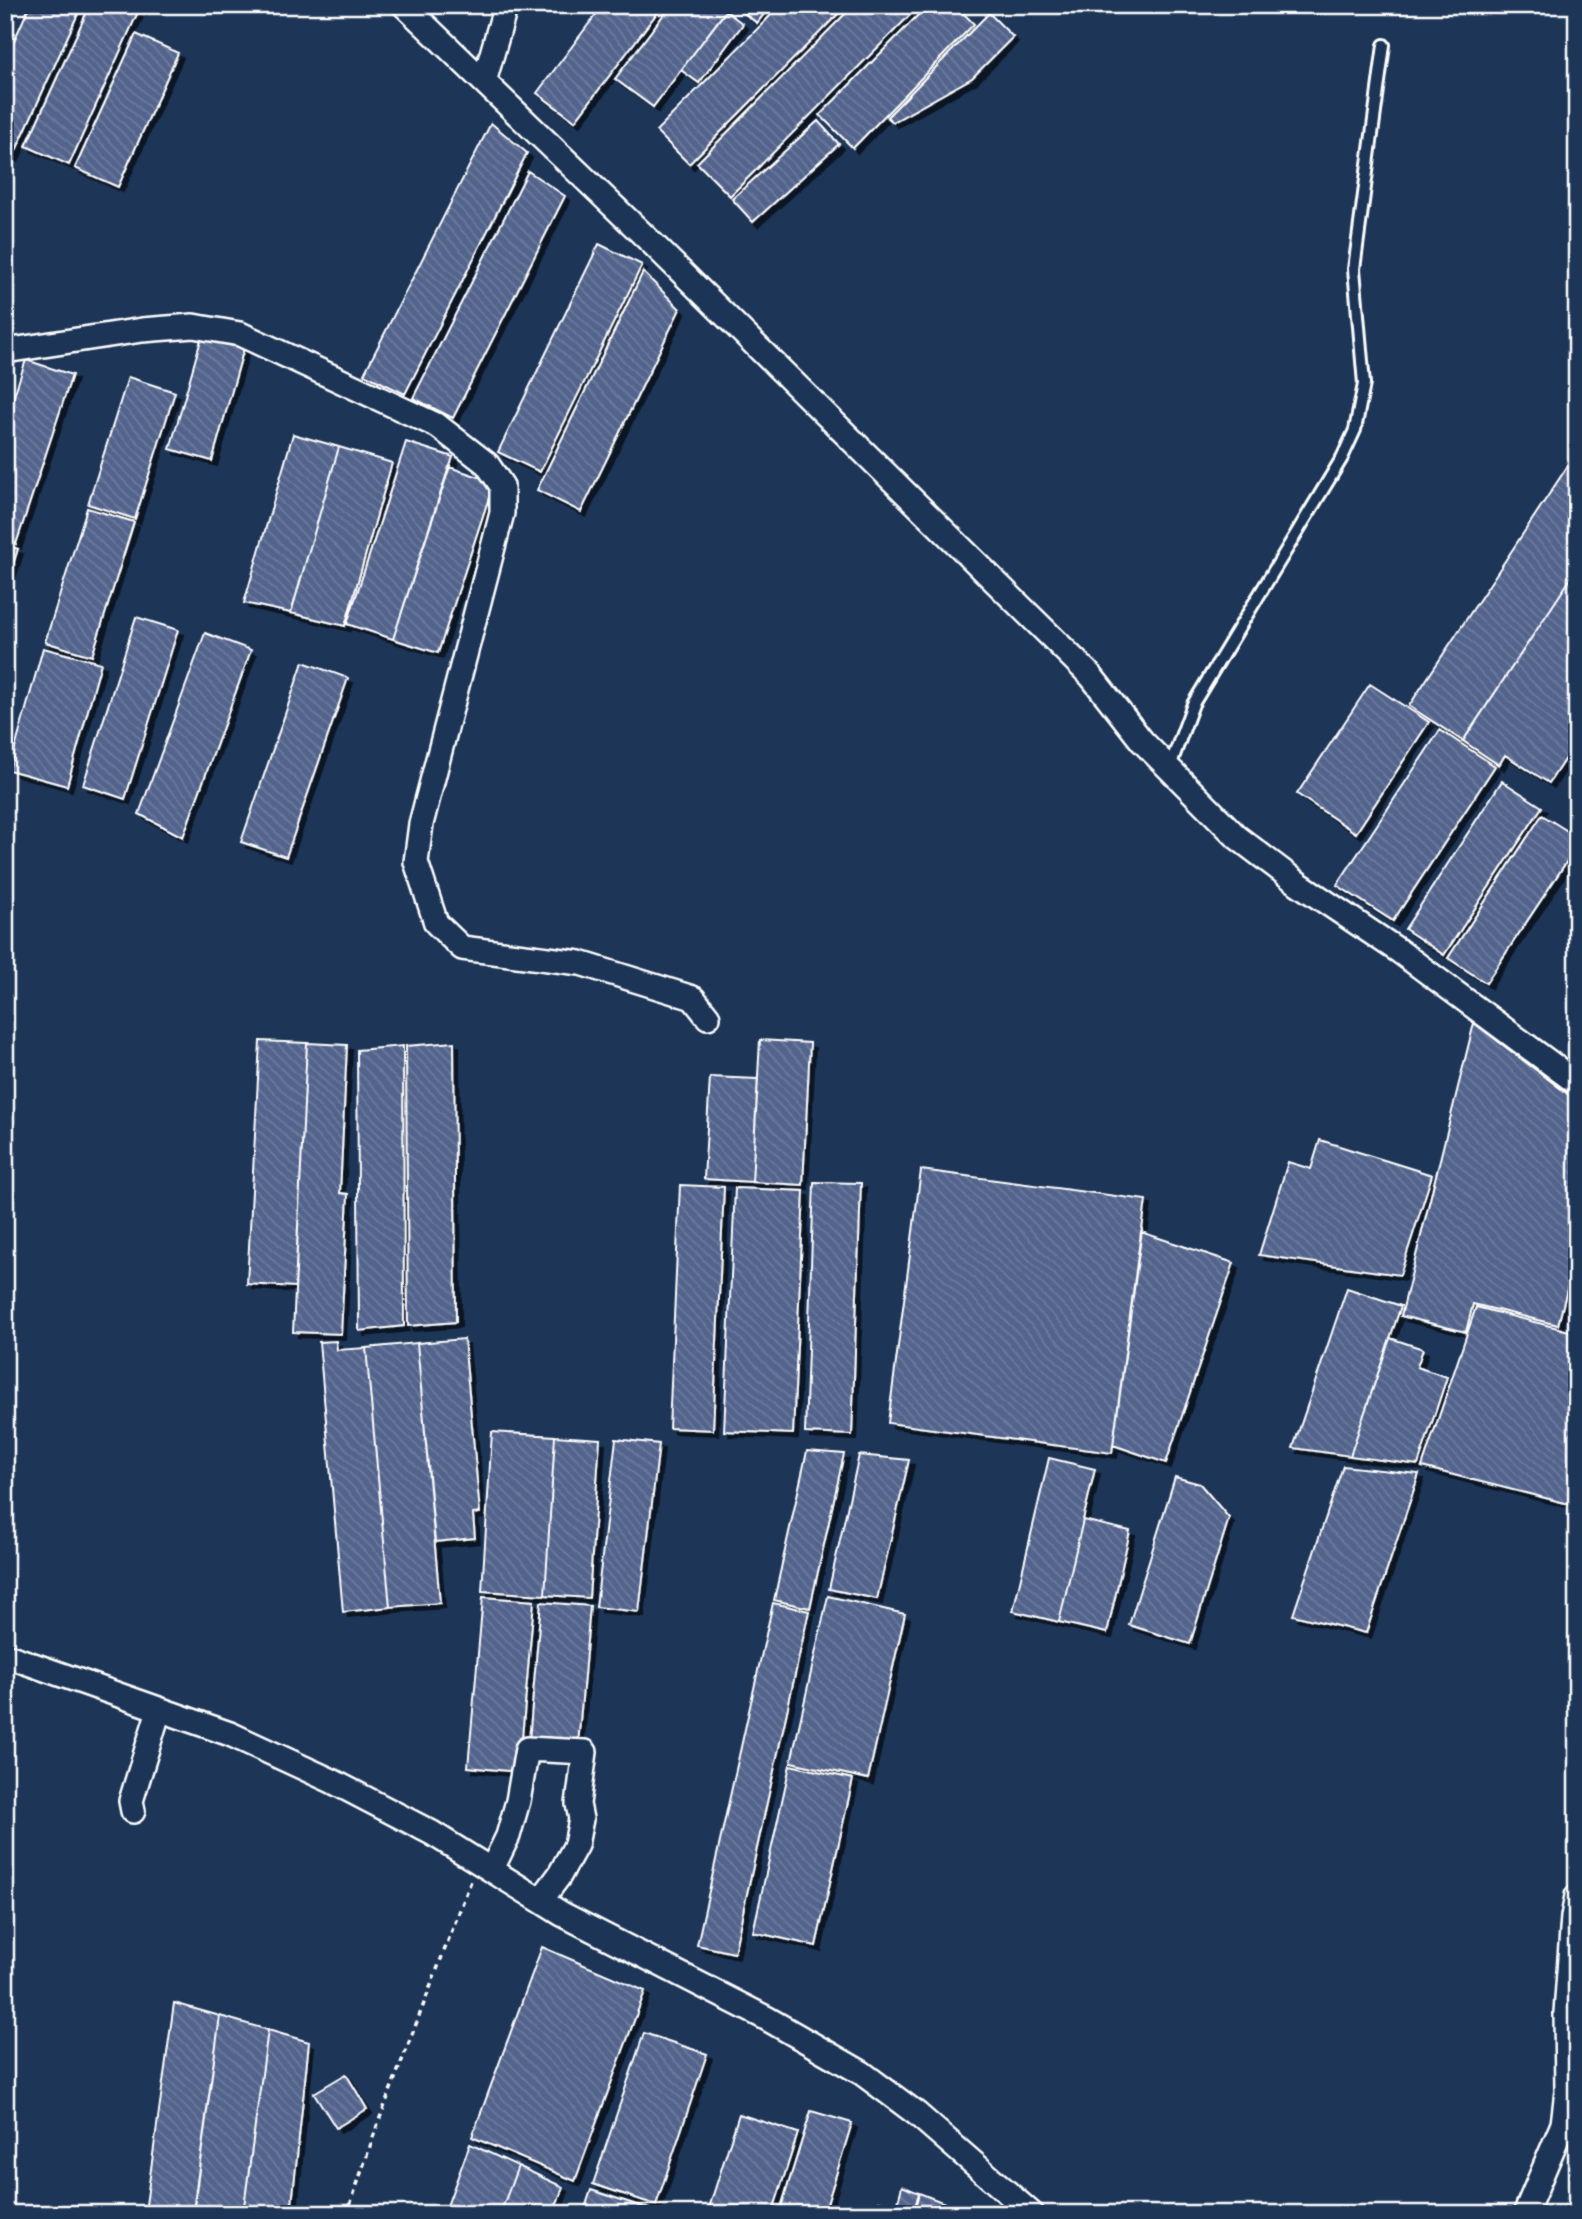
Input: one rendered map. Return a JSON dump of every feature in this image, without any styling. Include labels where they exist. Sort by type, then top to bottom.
[{"type":"street","points":[[404,5],[656,247],[1091,676],[1142,741],[1237,837],[1299,884],[1399,951],[1577,1083]]},
{"type":"street","points":[[484,82],[506,5]]},
{"type":"street","points":[[5,351],[142,330],[193,327],[240,334],[438,426],[487,464],[502,486],[502,513],[421,824],[416,862],[436,923],[462,948],[580,963],[693,998],[708,1017]]},
{"type":"street","points":[[5,1655],[230,1734],[332,1781],[432,1833],[562,1914],[766,2018],[862,2073],[917,2114],[1032,2214]]},
{"type":"street","points":[[133,1811],[131,1801],[159,1710]]},
{"type":"street","points":[[485,1865],[508,1836],[519,1801],[527,1749],[585,1752],[578,1804],[581,1819],[576,1845],[559,1876],[541,1900]]},
{"type":"street","points":[[1525,2214],[1563,2124],[1567,2091],[1566,2013],[1574,1951],[1577,1896]]},
{"type":"lane","points":[[1169,769],[1194,704],[1342,458],[1355,430],[1364,384],[1354,269],[1384,45]]},
{"type":"path","points":[[347,2214],[378,2123],[485,1865]]},
{"type":"building","points":[[30,5],[82,5],[13,157],[5,154],[5,61]]},
{"type":"building","points":[[90,5],[127,5],[138,12],[69,165],[26,146]]},
{"type":"building","points":[[603,5],[663,5],[575,121],[537,93]]},
{"type":"building","points":[[671,5],[730,5],[653,107],[615,79]]},
{"type":"building","points":[[733,5],[771,5],[757,23]]},
{"type":"building","points":[[781,5],[847,5],[689,164],[656,131]]},
{"type":"building","points":[[854,5],[920,5],[730,196],[697,163]]},
{"type":"building","points":[[928,5],[955,5],[974,24],[853,148],[820,115]]},
{"type":"building","points":[[726,11],[743,24],[699,83],[681,70]]},
{"type":"building","points":[[989,13],[1013,37],[972,78],[893,122],[887,117]]},
{"type":"building","points":[[136,34],[178,53],[118,187],[75,168]]},
{"type":"building","points":[[818,121],[839,144],[753,222],[732,199]]},
{"type":"building","points":[[491,123],[527,153],[405,394],[364,374]]},
{"type":"building","points":[[528,171],[565,196],[453,418],[413,398]]},
{"type":"building","points":[[599,244],[642,265],[540,472],[498,452]]},
{"type":"building","points":[[643,272],[680,309],[581,512],[537,490]]},
{"type":"building","points":[[202,336],[244,348],[212,461],[170,449]]},
{"type":"building","points":[[26,360],[72,375],[16,544],[5,540],[5,422]]},
{"type":"building","points":[[128,377],[175,392],[135,519],[88,504]]},
{"type":"building","points":[[293,434],[339,447],[291,613],[244,603]]},
{"type":"building","points":[[406,442],[453,457],[393,639],[347,624]]},
{"type":"building","points":[[339,447],[392,463],[345,626],[291,613]]},
{"type":"building","points":[[1573,458],[1577,459],[1577,569],[1463,741],[1409,706]]},
{"type":"building","points":[[449,467],[494,482],[438,653],[393,639]]},
{"type":"building","points":[[87,508],[134,522],[92,656],[45,642]]},
{"type":"building","points":[[5,545],[18,549],[5,589]]},
{"type":"building","points":[[1577,569],[1577,740],[1549,783],[1505,755],[1499,765],[1463,741]]},
{"type":"building","points":[[136,617],[178,630],[125,799],[83,785]]},
{"type":"building","points":[[205,633],[251,650],[183,837],[139,814]]},
{"type":"building","points":[[43,648],[101,663],[67,786],[9,770]]},
{"type":"building","points":[[303,662],[348,678],[286,857],[241,842]]},
{"type":"building","points":[[1370,684],[1429,722],[1356,833],[1297,794]]},
{"type":"building","points":[[1440,730],[1495,766],[1393,921],[1337,885]]},
{"type":"building","points":[[1502,781],[1542,807],[1444,955],[1405,929]]},
{"type":"building","points":[[1542,815],[1577,837],[1577,846],[1486,983],[1448,958]]},
{"type":"building","points":[[1474,1023],[1577,1101],[1577,1250],[1558,1325],[1473,1304],[1466,1332],[1401,1316]]},
{"type":"building","points":[[760,1040],[810,1043],[803,1185],[752,1182]]},
{"type":"building","points":[[260,1041],[307,1043],[295,1287],[247,1284]]},
{"type":"building","points":[[454,1042],[456,1322],[408,1326],[406,1046]]},
{"type":"building","points":[[307,1043],[347,1045],[340,1193],[348,1194],[341,1334],[293,1332]]},
{"type":"building","points":[[403,1046],[404,1326],[359,1331],[357,1050]]},
{"type":"building","points":[[710,1077],[758,1079],[752,1182],[704,1179]]},
{"type":"building","points":[[1320,1140],[1432,1175],[1400,1275],[1259,1255],[1288,1162],[1311,1169]]},
{"type":"building","points":[[921,1170],[1146,1200],[1112,1453],[888,1423]]},
{"type":"building","points":[[814,1182],[861,1183],[852,1435],[805,1433]]},
{"type":"building","points":[[680,1185],[724,1187],[713,1430],[669,1428]]},
{"type":"building","points":[[735,1188],[804,1191],[793,1434],[724,1431]]},
{"type":"building","points":[[1141,1232],[1234,1263],[1166,1463],[1113,1445]]},
{"type":"building","points":[[1347,1288],[1401,1306],[1350,1456],[1293,1448]]},
{"type":"building","points":[[1476,1307],[1577,1333],[1577,1506],[1422,1467]]},
{"type":"building","points":[[1390,1338],[1423,1349],[1417,1367],[1447,1377],[1418,1465],[1350,1456]]},
{"type":"building","points":[[464,1339],[480,1513],[473,1514],[475,1538],[435,1542],[417,1343]]},
{"type":"building","points":[[336,1341],[337,1350],[366,1348],[390,1607],[343,1612],[319,1342]]},
{"type":"building","points":[[417,1343],[440,1603],[390,1607],[366,1348]]},
{"type":"building","points":[[492,1432],[555,1436],[545,1595],[482,1591]]},
{"type":"building","points":[[555,1436],[600,1439],[589,1598],[545,1595]]},
{"type":"building","points":[[616,1439],[659,1444],[639,1612],[596,1607]]},
{"type":"building","points":[[807,1451],[844,1454],[810,1608],[774,1600]]},
{"type":"building","points":[[859,1455],[909,1460],[877,1599],[829,1589]]},
{"type":"building","points":[[1049,1458],[1095,1469],[1059,1622],[1013,1611]]},
{"type":"building","points":[[1343,1466],[1419,1474],[1366,1633],[1293,1615]]},
{"type":"building","points":[[1175,1477],[1200,1484],[1229,1518],[1190,1644],[1129,1625]]},
{"type":"building","points":[[1083,1520],[1130,1531],[1107,1633],[1059,1622]]},
{"type":"building","points":[[828,1596],[905,1614],[868,1779],[791,1762]]},
{"type":"building","points":[[483,1597],[534,1601],[519,1772],[468,1767]]},
{"type":"building","points":[[541,1602],[590,1606],[578,1745],[529,1741]]},
{"type":"building","points":[[773,1603],[809,1611],[734,1953],[697,1945]]},
{"type":"building","points":[[790,1765],[853,1779],[816,1946],[753,1932]]},
{"type":"building","points":[[542,1947],[645,1991],[575,2181],[472,2137]]},
{"type":"building","points":[[174,2003],[220,2016],[193,2214],[145,2212]]},
{"type":"building","points":[[220,2016],[268,2030],[243,2214],[206,2214],[193,2211]]},
{"type":"building","points":[[268,2030],[309,2042],[291,2214],[243,2214]]},
{"type":"building","points":[[644,2033],[707,2054],[656,2205],[593,2184]]},
{"type":"building","points":[[346,2074],[367,2109],[336,2128],[314,2093]]},
{"type":"building","points":[[811,2111],[852,2123],[824,2214],[779,2214]]},
{"type":"building","points":[[739,2114],[798,2133],[772,2214],[707,2214]]},
{"type":"building","points":[[470,2144],[518,2166],[500,2214],[444,2214]]},
{"type":"building","points":[[1577,2153],[1577,2213],[1565,2211]]},
{"type":"building","points":[[518,2166],[563,2187],[553,2214],[500,2214]]},
{"type":"building","points":[[902,2186],[919,2193],[913,2214],[875,2214],[879,2201],[897,2206]]},
{"type":"building","points":[[591,2190],[655,2211],[654,2214],[583,2214]]},
{"type":"building","points":[[919,2193],[945,2203],[942,2214],[913,2214]]}]
